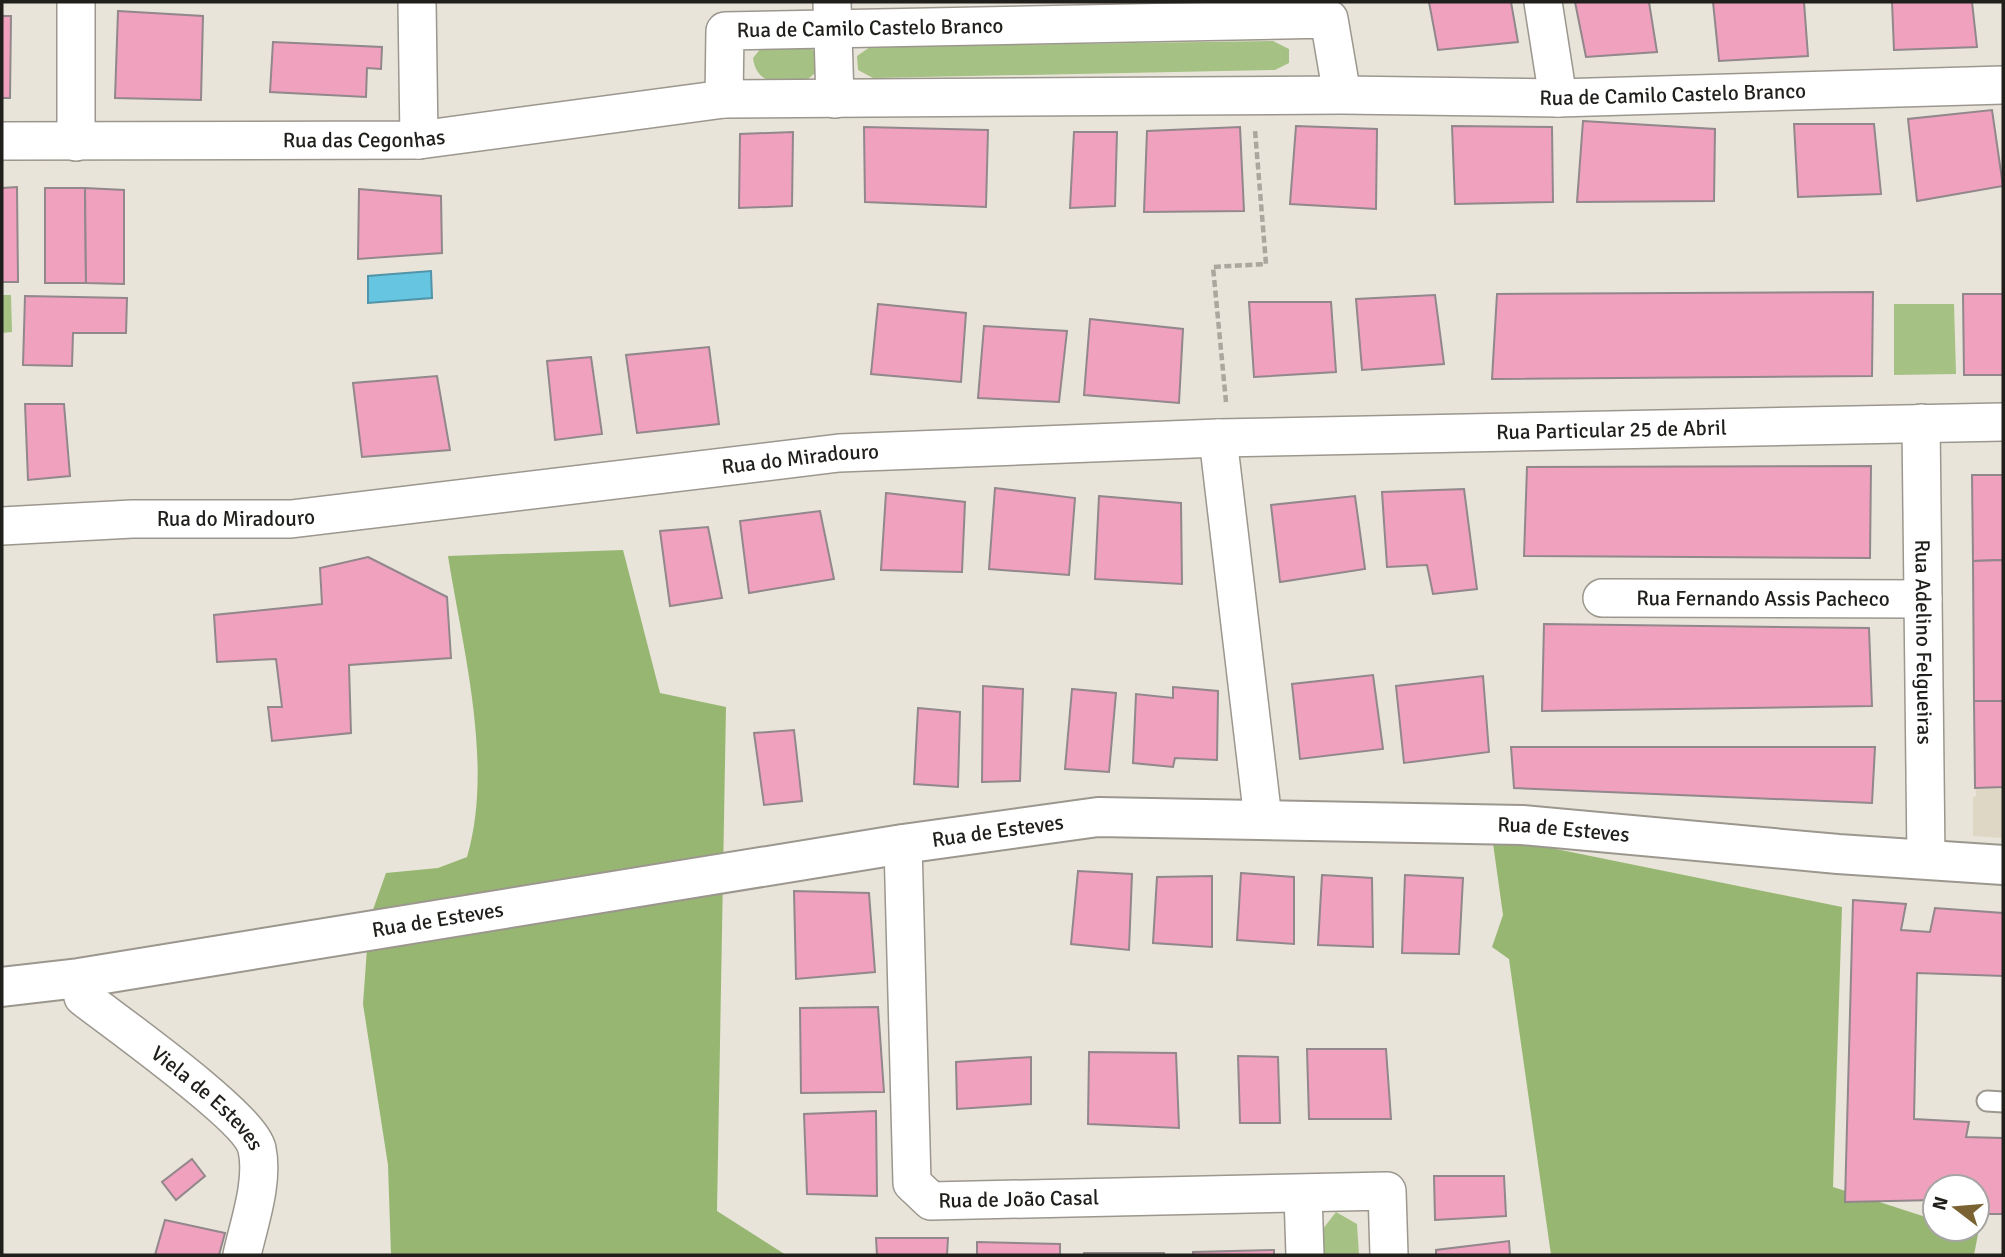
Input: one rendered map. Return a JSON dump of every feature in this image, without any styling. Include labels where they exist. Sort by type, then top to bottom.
[{"type":"street","points":[[76,2],[76,142]]},
{"type":"street","points":[[417,2],[419,139]]},
{"type":"street","points":[[1543,2],[1558,98]]},
{"type":"street","points":[[833,15],[835,99]]},
{"type":"street","name":"Rua de Camilo Castelo Branco","points":[[1342,95],[1329,19],[833,15],[725,31],[724,99],[1342,95],[1558,98],[2003,85]]},
{"type":"street","name":"Rua das Cegonhas","points":[[2,141],[419,139],[724,99]]},
{"type":"street","name":"Rua Particular 25 de Abril","points":[[1223,438],[2003,422]]},
{"type":"street","name":"Rua Adelino Felgueiras","points":[[1921,423],[1926,859]]},
{"type":"street","points":[[1223,438],[1263,819]]},
{"type":"street","name":"Rua do Miradouro","points":[[2,526],[132,519],[291,519],[839,453],[1223,438]]},
{"type":"street","name":"Rua Fernando Assis Pacheco","points":[[1602,598],[1923,599]]},
{"type":"street","name":"Rua de Esteves","points":[[2,987],[79,978],[903,844],[1098,817],[1522,825],[1838,855],[2003,865]]},
{"type":"street","name":"Rua de João Casal","points":[[903,844],[912,1183],[931,1201],[1303,1195],[1387,1191],[1389,1255]]},
{"type":"street","name":"Viela de Esteves","points":[[79,978],[83,997],[234,1117],[257,1147],[256,1188],[243,1255]]},
{"type":"street","points":[[1303,1195],[1305,1255]]},
{"type":"path","points":[[1223,438],[1213,267],[1266,264],[1252,96]]},
{"type":"shaded area","points":[[1974,701],[2003,701],[2003,838],[1973,836],[1973,797],[1976,796]]},
{"type":"green space","points":[[1273,41],[1289,49],[1289,63],[1275,70],[873,78],[858,70],[857,56],[870,47]]},
{"type":"green space","points":[[806,44],[821,57],[820,69],[803,83],[770,81],[759,74],[755,67],[753,58],[762,47]]},
{"type":"green space","points":[[2,295],[11,295],[12,332],[2,333]]},
{"type":"green space","points":[[1894,304],[1954,304],[1956,374],[1894,375]]},
{"type":"green space","points":[[623,550],[660,693],[726,707],[717,1211],[786,1255],[391,1255],[388,1165],[363,1004],[369,921],[386,873],[438,868],[467,857],[475,822],[477,746],[468,668],[448,556]]},
{"type":"green space","points":[[1492,836],[1842,907],[1833,1187],[1921,1215],[1921,1243],[1976,1243],[1974,1255],[1551,1255],[1509,959],[1492,947],[1503,915]]},
{"type":"green space","points":[[1336,1212],[1357,1224],[1359,1255],[1323,1255],[1322,1230]]},
{"type":"water","points":[[431,271],[432,298],[368,303],[368,276]]},
{"type":"building","points":[[1429,2],[1511,2],[1518,42],[1438,50]]},
{"type":"building","points":[[1575,2],[1649,2],[1657,52],[1586,57]]},
{"type":"building","points":[[1713,2],[1804,2],[1808,56],[1719,61]]},
{"type":"building","points":[[1892,2],[1972,2],[1977,47],[1894,50]]},
{"type":"building","points":[[118,11],[203,16],[201,100],[115,98]]},
{"type":"building","points":[[2,16],[11,16],[10,98],[2,98]]},
{"type":"building","points":[[273,42],[382,47],[381,69],[367,68],[366,97],[270,92]]},
{"type":"building","points":[[1992,110],[2003,186],[1917,201],[1908,119]]},
{"type":"building","points":[[1583,121],[1715,129],[1714,201],[1577,202]]},
{"type":"building","points":[[1794,124],[1874,124],[1881,194],[1798,197]]},
{"type":"building","points":[[1296,126],[1377,129],[1376,209],[1290,204]]},
{"type":"building","points":[[1452,126],[1552,127],[1553,202],[1455,204]]},
{"type":"building","points":[[864,127],[988,130],[986,207],[865,202]]},
{"type":"building","points":[[1240,127],[1244,211],[1144,212],[1147,131]]},
{"type":"building","points":[[793,132],[792,206],[739,208],[740,134]]},
{"type":"building","points":[[1074,132],[1117,132],[1115,206],[1070,208]]},
{"type":"building","points":[[17,187],[18,282],[2,282],[2,188]]},
{"type":"building","points":[[45,188],[85,188],[86,283],[45,283]]},
{"type":"building","points":[[85,188],[124,190],[124,284],[86,283]]},
{"type":"building","points":[[359,189],[441,196],[442,253],[358,259]]},
{"type":"building","points":[[1873,292],[1872,376],[1492,379],[1497,294]]},
{"type":"building","points":[[1963,294],[2003,294],[2003,375],[1964,375]]},
{"type":"building","points":[[1435,295],[1444,364],[1362,370],[1356,299]]},
{"type":"building","points":[[25,296],[127,298],[126,333],[73,333],[72,366],[23,365]]},
{"type":"building","points":[[1249,302],[1331,302],[1336,372],[1254,377]]},
{"type":"building","points":[[878,304],[966,313],[961,382],[871,374]]},
{"type":"building","points":[[1090,319],[1183,329],[1179,403],[1084,395]]},
{"type":"building","points":[[984,326],[1067,331],[1059,402],[978,398]]},
{"type":"building","points":[[709,347],[719,424],[637,433],[626,355]]},
{"type":"building","points":[[591,357],[602,434],[555,440],[547,361]]},
{"type":"building","points":[[437,376],[450,450],[362,457],[353,383]]},
{"type":"building","points":[[25,404],[64,404],[70,476],[28,480]]},
{"type":"building","points":[[1871,466],[1870,558],[1524,556],[1527,467]]},
{"type":"building","points":[[1972,475],[2003,475],[2003,560],[1973,561]]},
{"type":"building","points":[[995,488],[1075,498],[1069,575],[989,569]]},
{"type":"building","points":[[1464,489],[1477,589],[1433,594],[1427,565],[1387,567],[1382,492]]},
{"type":"building","points":[[886,493],[965,502],[962,572],[881,570]]},
{"type":"building","points":[[1099,496],[1181,503],[1182,584],[1095,579]]},
{"type":"building","points":[[1355,496],[1365,569],[1280,582],[1271,505]]},
{"type":"building","points":[[820,511],[834,579],[749,593],[740,521]]},
{"type":"building","points":[[708,527],[722,598],[670,606],[660,531]]},
{"type":"building","points":[[368,557],[447,597],[451,658],[349,665],[351,733],[272,741],[268,707],[282,707],[276,659],[217,662],[214,615],[322,604],[320,568]]},
{"type":"building","points":[[2003,560],[2003,701],[1974,701],[1973,561]]},
{"type":"building","points":[[1544,624],[1869,628],[1872,706],[1542,711]]},
{"type":"building","points":[[1373,675],[1383,749],[1300,759],[1292,684]]},
{"type":"building","points":[[1483,676],[1489,752],[1404,763],[1396,686]]},
{"type":"building","points":[[983,686],[1023,689],[1020,781],[982,782]]},
{"type":"building","points":[[1173,687],[1218,691],[1217,760],[1175,758],[1173,767],[1133,763],[1136,694],[1173,698]]},
{"type":"building","points":[[1072,689],[1116,693],[1109,772],[1065,769]]},
{"type":"building","points":[[1974,701],[2003,701],[2003,787],[1975,788]]},
{"type":"building","points":[[918,708],[960,712],[958,787],[914,784]]},
{"type":"building","points":[[794,730],[802,801],[764,805],[754,733]]},
{"type":"building","points":[[1511,747],[1875,747],[1872,803],[1514,788]]},
{"type":"building","points":[[1078,871],[1132,874],[1129,950],[1071,944]]},
{"type":"building","points":[[1241,873],[1294,877],[1294,944],[1237,940]]},
{"type":"building","points":[[1322,875],[1372,878],[1373,947],[1318,945]]},
{"type":"building","points":[[1405,875],[1463,878],[1459,954],[1402,953]]},
{"type":"building","points":[[1212,876],[1212,947],[1153,943],[1157,877]]},
{"type":"building","points":[[794,891],[869,893],[875,972],[796,979]]},
{"type":"building","points":[[1853,900],[1906,904],[1901,930],[1930,932],[1935,908],[2003,913],[2003,976],[1917,973],[1914,1119],[1969,1122],[1966,1137],[2003,1138],[2003,1214],[1991,1214],[1991,1173],[1921,1173],[1921,1200],[1845,1202]]},
{"type":"building","points":[[878,1007],[884,1092],[801,1093],[800,1008]]},
{"type":"building","points":[[1307,1049],[1386,1049],[1391,1119],[1309,1119]]},
{"type":"building","points":[[1089,1052],[1176,1053],[1179,1128],[1088,1124]]},
{"type":"building","points":[[1238,1056],[1278,1057],[1280,1123],[1240,1123]]},
{"type":"building","points":[[1031,1057],[1031,1104],[957,1109],[956,1062]]},
{"type":"building","points":[[876,1111],[877,1196],[807,1194],[804,1114]]},
{"type":"building","points":[[192,1159],[205,1176],[176,1200],[162,1182]]},
{"type":"building","points":[[1434,1176],[1504,1176],[1506,1216],[1435,1220]]},
{"type":"building","points":[[165,1220],[225,1233],[219,1255],[155,1255]]},
{"type":"building","points":[[876,1238],[948,1238],[947,1255],[877,1255]]},
{"type":"building","points":[[1509,1241],[1510,1255],[1436,1255],[1436,1250]]},
{"type":"building","points":[[977,1242],[1060,1244],[1060,1255],[977,1255]]},
{"type":"building","points":[[1274,1250],[1274,1255],[1193,1255],[1193,1252]]},
{"type":"building","points":[[1164,1253],[1164,1255],[1084,1255]]}]
